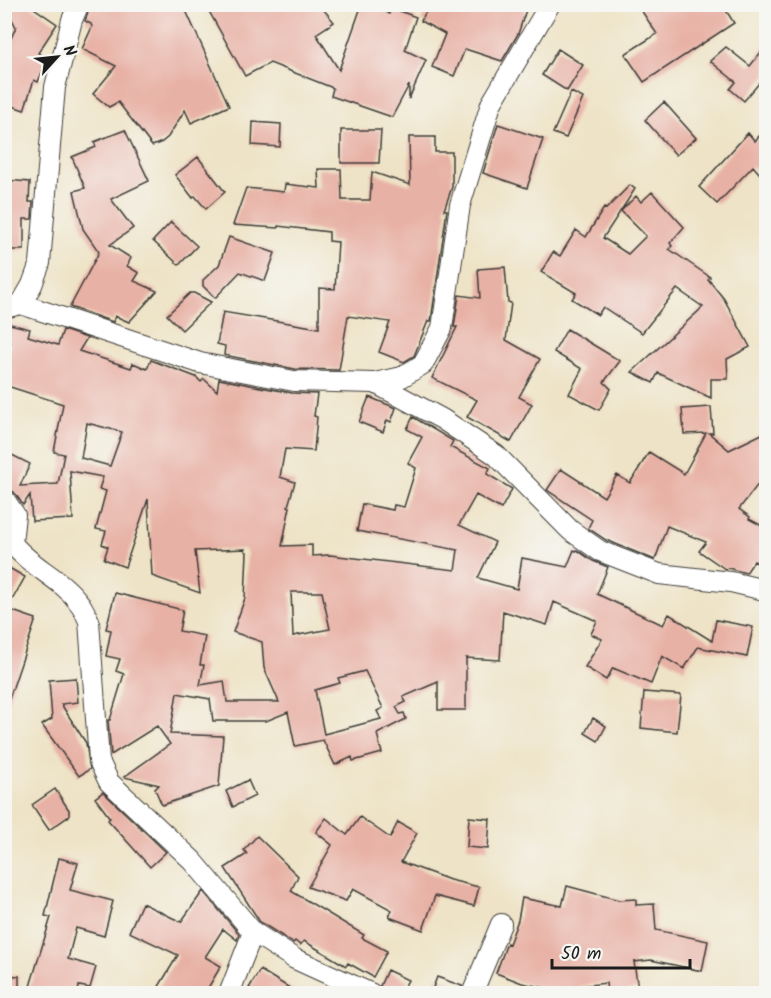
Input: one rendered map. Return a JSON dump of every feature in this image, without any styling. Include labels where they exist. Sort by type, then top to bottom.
[{"type":"street","points":[[79,4],[72,20],[56,87],[40,262],[32,285],[13,306],[200,363],[294,381],[375,383],[402,377],[423,364],[442,328],[460,206],[491,104],[550,4]]},
{"type":"street","points":[[375,383],[442,419],[496,455],[570,530],[600,551],[659,574],[766,588]]},
{"type":"street","points":[[4,499],[15,515],[12,543],[21,555],[61,584],[80,604],[89,621],[99,760],[109,782],[193,861],[253,932],[295,958],[372,993]]},
{"type":"street","points":[[472,993],[501,924]]},
{"type":"street","points":[[229,993],[253,932]]},
{"type":"building","points":[[4,4],[28,4],[57,24],[38,53],[48,58],[38,82],[34,80],[24,110],[4,103],[4,54],[16,27]]},
{"type":"building","points":[[91,4],[183,4],[229,106],[191,123],[185,110],[168,137],[152,146],[118,102],[109,107],[93,94],[116,66],[82,49],[92,27],[85,21]]},
{"type":"building","points":[[205,4],[319,4],[334,22],[316,34],[339,70],[362,4],[372,4],[389,14],[391,8],[416,17],[405,50],[426,60],[409,99],[409,85],[392,117],[331,96],[333,88],[270,63],[245,76]]},
{"type":"building","points":[[430,4],[511,4],[526,10],[518,34],[502,61],[465,49],[454,76],[432,67],[445,34],[421,21]]},
{"type":"building","points":[[637,4],[722,4],[734,23],[644,82],[625,54],[657,34]]},
{"type":"building","points":[[766,46],[766,75],[744,101],[730,89],[736,82],[710,61],[726,47],[750,66]]},
{"type":"building","points":[[558,49],[583,65],[567,91],[542,75]]},
{"type":"building","points":[[571,92],[583,98],[566,138],[553,133]]},
{"type":"building","points":[[664,102],[696,138],[676,155],[645,120]]},
{"type":"building","points":[[253,122],[281,124],[280,147],[252,145]]},
{"type":"building","points":[[498,124],[543,139],[527,188],[483,173]]},
{"type":"building","points":[[766,128],[766,181],[753,166],[717,204],[699,187],[748,133],[755,141]]},
{"type":"building","points":[[125,130],[149,181],[111,199],[133,228],[110,245],[131,258],[127,266],[139,273],[134,281],[157,291],[129,322],[115,316],[113,322],[70,307],[99,252],[83,229],[74,191],[85,188],[72,157],[96,147],[94,142]]},
{"type":"building","points":[[341,130],[381,130],[379,163],[341,163]]},
{"type":"building","points":[[409,137],[435,137],[435,152],[452,152],[452,187],[444,210],[447,210],[431,321],[428,321],[414,356],[404,362],[379,352],[390,322],[348,316],[339,370],[295,369],[224,355],[225,346],[217,344],[223,312],[319,328],[319,288],[335,289],[338,242],[329,241],[329,232],[278,226],[278,228],[233,225],[246,188],[284,192],[285,184],[319,188],[318,169],[341,169],[342,200],[370,200],[372,172],[410,185]]},
{"type":"building","points":[[198,157],[225,192],[206,209],[195,196],[193,198],[175,175]]},
{"type":"building","points":[[4,180],[30,182],[29,202],[33,202],[32,219],[24,219],[24,250],[4,250]]},
{"type":"building","points":[[630,185],[635,189],[603,238],[628,254],[646,236],[621,211],[636,196],[641,202],[652,192],[684,227],[670,243],[672,246],[669,249],[710,277],[708,279],[724,299],[750,347],[727,359],[728,379],[711,379],[711,398],[658,373],[653,383],[632,372],[703,307],[677,289],[642,333],[603,307],[598,315],[572,299],[576,293],[541,272],[553,252],[560,256],[576,230],[586,237],[604,208],[606,209]]},
{"type":"building","points":[[171,222],[197,246],[179,265],[153,241]]},
{"type":"building","points":[[229,237],[275,253],[265,281],[240,272],[215,298],[203,286],[203,280],[219,265]]},
{"type":"building","points":[[505,267],[508,302],[511,303],[506,340],[540,359],[519,397],[532,404],[511,442],[467,417],[477,400],[432,378],[457,327],[454,327],[459,295],[480,298],[478,269]]},
{"type":"building","points":[[190,293],[211,302],[182,330],[167,315]]},
{"type":"building","points":[[10,324],[30,329],[28,336],[58,345],[63,330],[87,338],[79,351],[131,368],[133,363],[147,369],[151,360],[196,377],[201,382],[204,379],[217,391],[219,379],[292,393],[317,394],[314,416],[317,417],[314,451],[285,449],[280,477],[295,482],[288,506],[290,507],[282,546],[312,545],[312,556],[330,555],[455,570],[458,550],[357,531],[362,504],[393,510],[394,505],[404,507],[416,468],[408,463],[422,437],[407,429],[413,417],[453,441],[450,447],[490,468],[487,474],[512,489],[501,509],[476,495],[459,525],[495,542],[478,578],[517,589],[522,558],[567,567],[574,550],[577,550],[593,561],[608,567],[597,594],[663,625],[669,614],[712,641],[716,620],[753,627],[747,657],[698,647],[684,669],[662,656],[651,684],[613,668],[606,680],[585,667],[602,639],[591,634],[597,621],[554,602],[547,625],[503,611],[500,660],[466,658],[466,710],[438,710],[438,682],[403,697],[406,702],[396,707],[400,714],[404,713],[406,719],[377,734],[382,753],[353,761],[352,757],[335,765],[323,740],[295,746],[288,712],[266,721],[213,721],[210,699],[177,693],[170,734],[223,736],[219,786],[162,805],[155,789],[159,785],[124,777],[170,744],[157,726],[111,755],[108,720],[110,720],[124,674],[116,671],[120,659],[106,656],[111,630],[106,629],[115,593],[183,610],[179,631],[205,636],[200,665],[204,665],[200,685],[224,681],[227,702],[279,702],[264,668],[262,642],[233,632],[245,598],[247,552],[245,549],[195,551],[200,593],[152,576],[148,499],[125,567],[104,559],[108,547],[102,544],[106,531],[96,529],[106,491],[99,489],[103,477],[70,471],[73,519],[32,521],[30,495],[23,505],[14,492],[4,487],[4,451],[30,464],[20,486],[58,484],[64,454],[54,452],[63,404],[4,385],[4,363],[11,343],[5,342]],"holes":[[[87,423],[122,432],[110,466],[81,458]],[[291,592],[322,592],[330,629],[293,636]],[[365,671],[383,708],[377,711],[381,719],[324,734],[315,690],[340,683],[338,678]]]},
{"type":"building","points":[[567,329],[620,361],[604,382],[611,389],[599,410],[569,394],[582,369],[554,352]]},
{"type":"building","points":[[369,397],[396,408],[391,422],[387,420],[383,432],[359,422]]},
{"type":"building","points":[[711,407],[713,433],[709,433],[729,450],[766,432],[766,474],[739,509],[750,517],[749,519],[766,528],[766,568],[754,561],[746,573],[725,569],[699,551],[706,542],[667,526],[655,560],[606,540],[588,528],[592,520],[547,490],[561,469],[604,497],[617,475],[630,483],[649,452],[684,474],[706,433],[684,434],[682,409]]},
{"type":"building","points":[[4,565],[25,577],[7,609],[36,619],[7,705],[4,704]]},
{"type":"building","points":[[76,678],[78,702],[61,704],[86,743],[90,769],[79,776],[42,725],[52,719],[49,680]]},
{"type":"building","points":[[644,692],[681,695],[677,732],[641,728]]},
{"type":"building","points":[[593,718],[606,726],[598,741],[585,733]]},
{"type":"building","points":[[248,780],[255,796],[233,807],[226,791]]},
{"type":"building","points":[[55,789],[69,810],[69,816],[49,830],[32,805]]},
{"type":"building","points":[[103,792],[166,852],[150,867],[108,820],[110,818],[95,798]]},
{"type":"building","points":[[360,817],[390,838],[398,822],[417,833],[401,862],[450,880],[479,887],[474,906],[435,896],[423,930],[389,917],[392,910],[353,889],[346,901],[308,887],[332,845],[316,832],[326,818],[347,835]]},
{"type":"building","points":[[469,817],[490,819],[488,849],[467,847]]},
{"type":"building","points":[[257,836],[298,876],[291,891],[364,935],[362,938],[387,951],[373,977],[348,963],[346,966],[304,941],[300,945],[295,941],[293,943],[260,922],[225,868],[247,854],[244,850]]},
{"type":"building","points":[[59,858],[78,863],[70,890],[113,901],[104,936],[76,928],[68,959],[96,967],[90,988],[79,986],[78,993],[28,993],[51,917],[45,916]]},
{"type":"building","points":[[567,886],[619,900],[636,899],[636,905],[654,904],[656,930],[708,941],[702,971],[651,960],[634,962],[638,989],[607,993],[606,983],[581,986],[579,993],[568,993],[522,983],[496,973],[518,920],[522,898],[562,906]]},
{"type":"building","points":[[203,891],[239,934],[237,940],[223,929],[205,957],[221,966],[205,993],[155,993],[178,955],[129,932],[142,903],[181,922]]},
{"type":"building","points":[[260,970],[298,993],[257,993],[249,988]]},
{"type":"building","points":[[387,970],[408,980],[401,993],[384,993],[380,986]]},
{"type":"building","points":[[4,975],[19,976],[19,993],[4,993]]},
{"type":"building","points":[[437,977],[462,986],[460,993],[431,993]]}]
